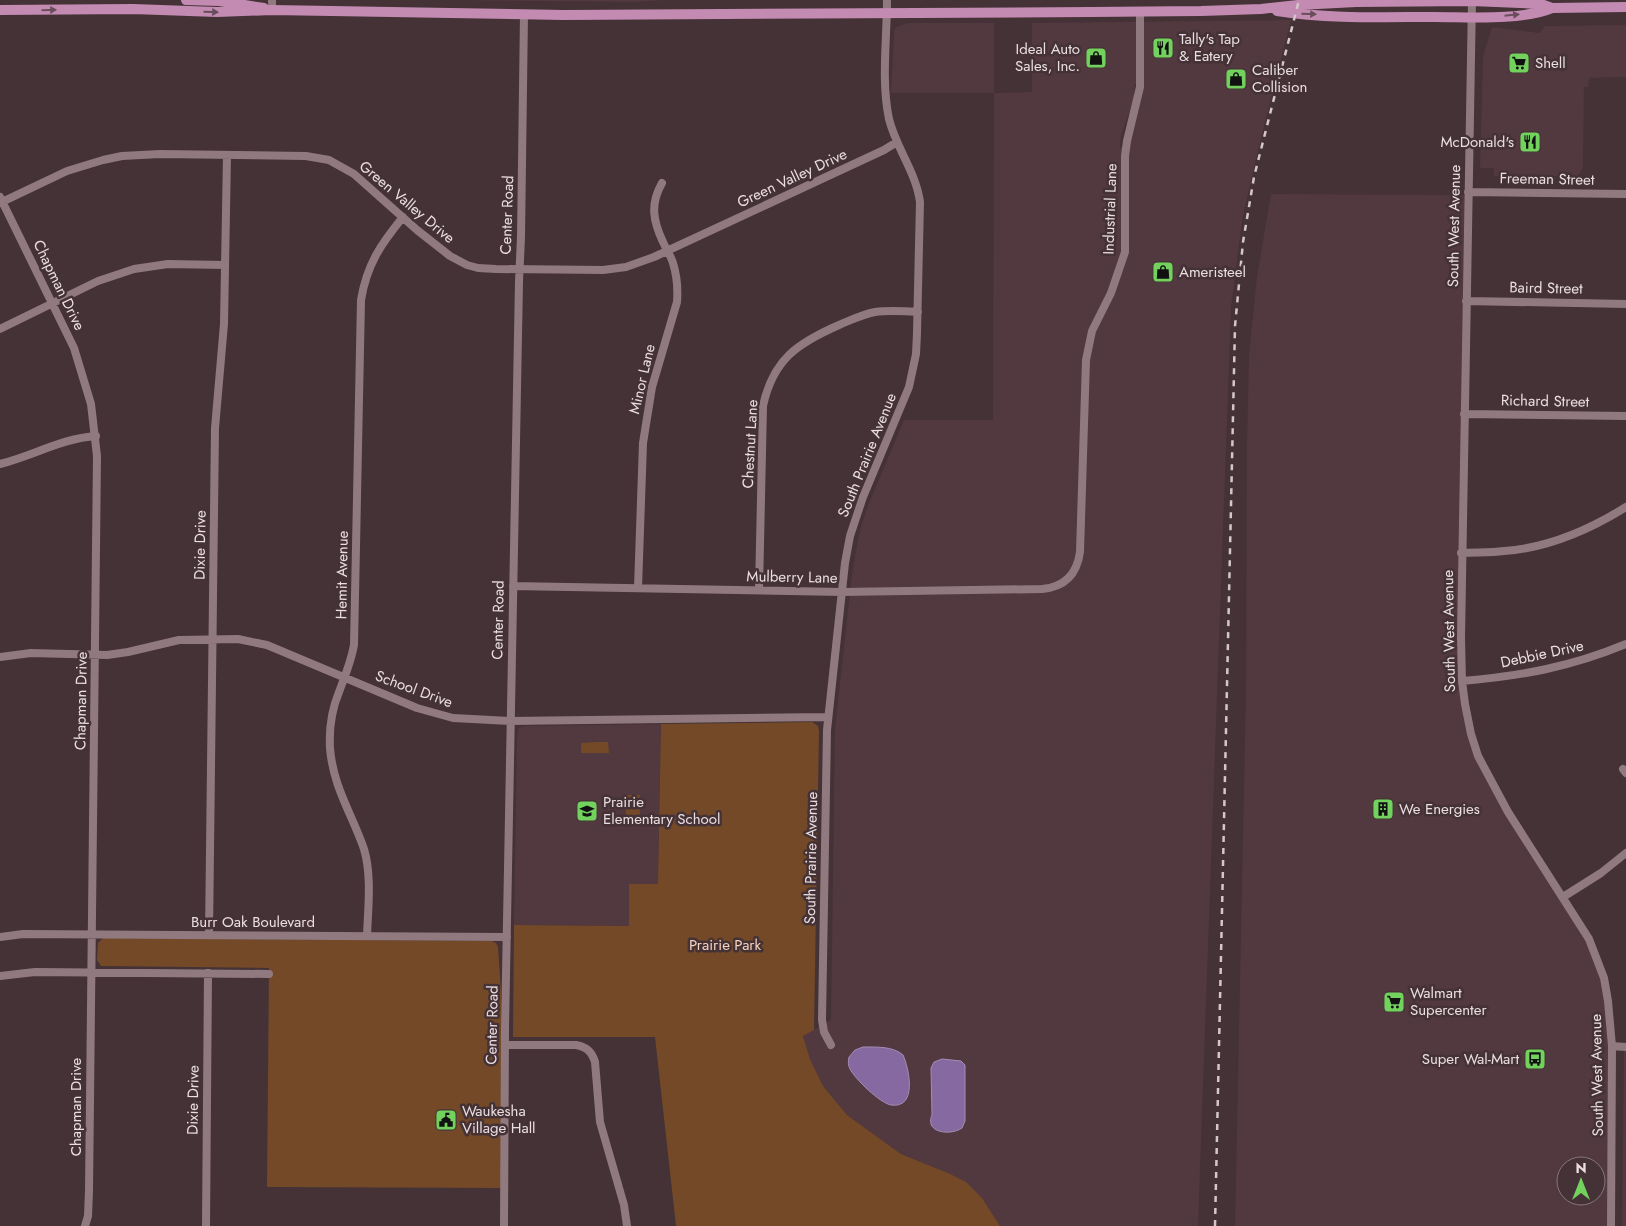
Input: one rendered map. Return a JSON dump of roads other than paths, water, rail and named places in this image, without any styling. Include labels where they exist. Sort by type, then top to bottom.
[{"type":"main road","points":[[186,0],[254,5],[524,14],[1140,11],[1261,9],[1356,2],[1472,0],[1540,4],[1552,8]]},
{"type":"main road","points":[[0,10],[133,9],[217,12],[272,5]]},
{"type":"main road","points":[[1261,9],[1295,14],[1348,16],[1498,17],[1541,12],[1552,8],[1626,7]]},
{"type":"street","name":"South Prairie Avenue","points":[[830,1045],[824,1032],[822,1020],[828,717],[842,592],[848,548],[855,519],[910,382],[916,354],[920,202],[913,176],[897,142],[889,119],[885,90],[887,0]]},
{"type":"street","name":"South West Avenue","points":[[1472,0],[1464,414],[1462,681],[1471,734],[1486,772],[1508,812],[1590,940],[1604,978],[1612,1046],[1611,1226]]},
{"type":"street","name":"Industrial Lane","points":[[1069,579],[1077,567],[1080,552],[1088,343],[1096,321],[1114,285],[1125,252],[1125,156],[1127,141],[1139,98],[1140,11]]},
{"type":"street","name":"Center Road","points":[[504,1226],[510,721],[524,14]]},
{"type":"street","name":"Green Valley Drive","points":[[1,201],[67,171],[103,160],[144,154],[306,156],[329,160],[354,174],[439,249],[461,262],[478,268],[615,269],[636,264],[668,251],[884,150],[897,142]]},
{"type":"street","name":"Dixie Drive","points":[[209,935],[215,428],[224,324],[227,155]]},
{"type":"street","name":"Minor Lane","points":[[638,588],[643,443],[652,387],[677,302],[678,290],[673,262],[662,240],[653,209],[656,193],[662,183]]},
{"type":"street","name":"Freeman Street","points":[[1468,192],[1626,194]]},
{"type":"street","name":"Chapman Drive","points":[[1,201],[53,303],[81,367],[91,404],[96,436],[98,500],[89,1191],[88,1216],[85,1226]]},
{"type":"street","name":"Hemit Avenue","points":[[368,936],[368,875],[366,859],[359,836],[336,784],[332,771],[330,748],[333,711],[352,659],[354,645],[361,300],[367,273],[376,254],[403,217]]},
{"type":"street","points":[[0,329],[98,281],[134,269],[168,264],[225,265]]},
{"type":"street","name":"Baird Street","points":[[1466,301],[1626,304]]},
{"type":"street","name":"Chestnut Lane","points":[[759,590],[763,406],[776,371],[801,344],[851,320],[873,312],[918,312]]},
{"type":"street","name":"Richard Street","points":[[1464,414],[1626,416]]},
{"type":"street","points":[[0,464],[26,457],[76,438],[96,436]]},
{"type":"street","points":[[1462,553],[1504,552],[1554,542],[1592,527],[1626,508]]},
{"type":"street","name":"Mulberry Lane","points":[[513,586],[842,592],[1042,589],[1057,586],[1069,579]]},
{"type":"street","name":"School Drive","points":[[0,656],[31,653],[96,654],[128,652],[180,640],[238,639],[267,645],[417,708],[472,720],[828,717]]},
{"type":"street","name":"Debbie Drive","points":[[1462,681],[1533,673],[1557,668],[1591,658],[1626,644]]},
{"type":"street","points":[[1563,897],[1601,873],[1626,853]]},
{"type":"street","name":"Burr Oak Boulevard","points":[[0,937],[24,934],[507,937]]},
{"type":"street","points":[[0,976],[35,972],[269,974]]},
{"type":"street","name":"Dixie Drive","points":[[206,1226],[208,974]]},
{"type":"street","points":[[505,1045],[576,1045],[586,1048],[591,1053],[595,1062],[600,1122],[621,1195],[627,1226]]},
{"type":"street","points":[[1612,1046],[1626,1047]]},
{"type":"railway","points":[[1215,1226],[1235,326],[1243,242],[1254,177],[1299,0]]},
{"type":"place","name":"Tally's Tap & Eatery","points":[[1163,48]]},
{"type":"place","name":"Ideal Auto Sales, Inc.","points":[[1096,58]]},
{"type":"place","name":"Shell","points":[[1519,63]]},
{"type":"place","name":"Caliber Collision","points":[[1236,79]]},
{"type":"place","name":"McDonald's","points":[[1530,142]]},
{"type":"place","name":"Ameristeel","points":[[1163,272]]},
{"type":"place","name":"We Energies","points":[[1383,809]]},
{"type":"place","name":"Prairie Elementary School","points":[[587,811]]},
{"type":"place","name":"Walmart Supercenter","points":[[1394,1002]]},
{"type":"place","name":"Super Wal-Mart","points":[[1535,1059]]},
{"type":"place","name":"Waukesha Village Hall","points":[[446,1120]]},
{"type":"park label","name":"Prairie Park","points":[[725,945]]}]
